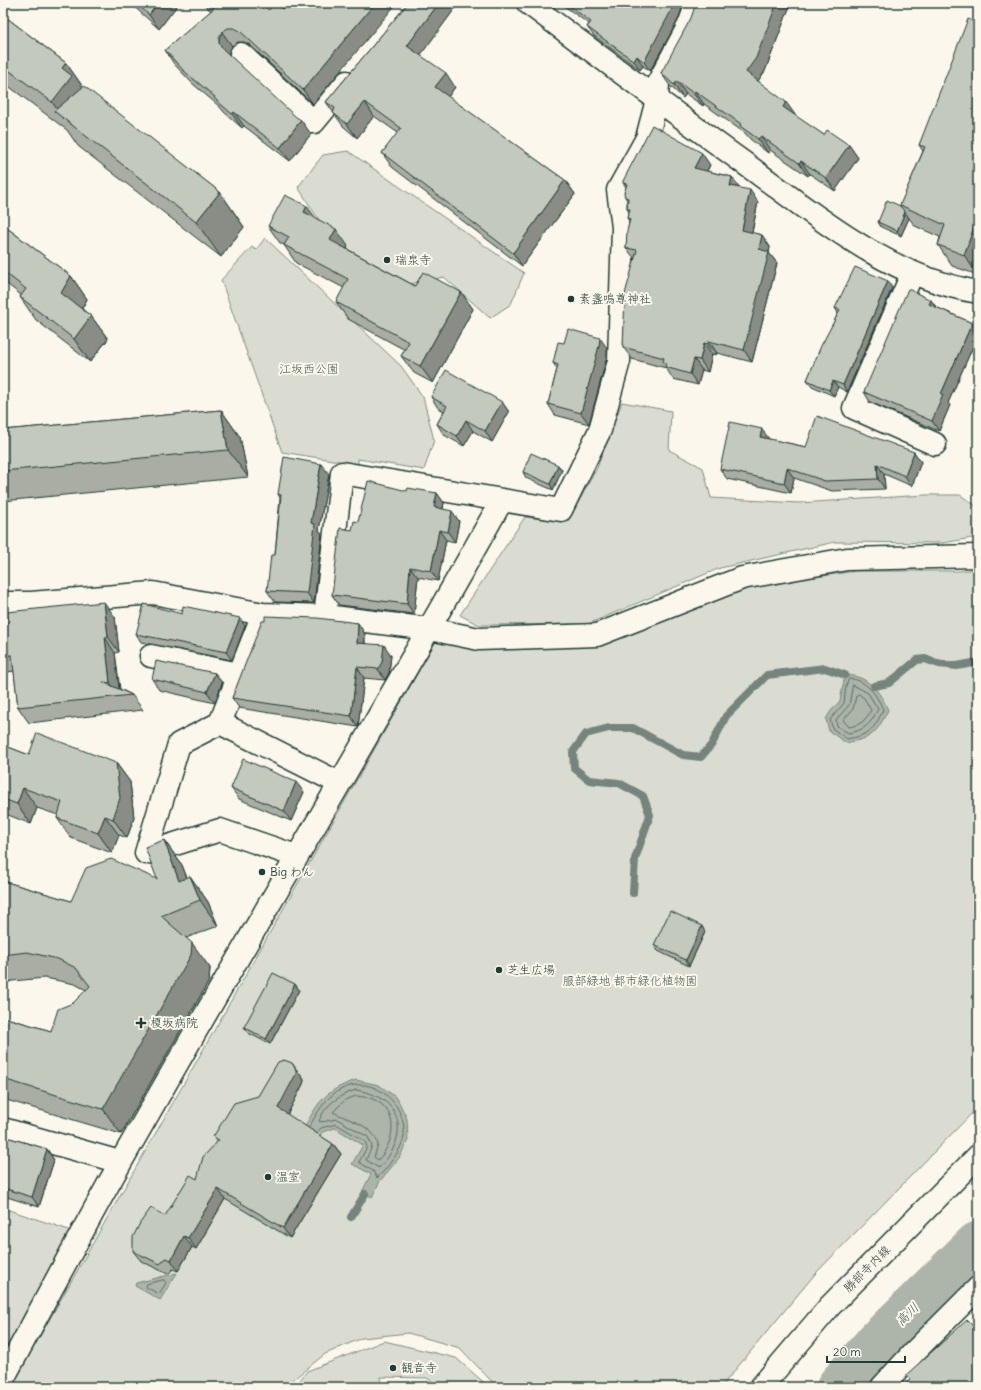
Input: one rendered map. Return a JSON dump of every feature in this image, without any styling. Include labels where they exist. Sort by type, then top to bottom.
[{"type":"street","points":[[528,3],[657,100],[858,245],[912,274],[978,292]]},
{"type":"street","points":[[325,616],[342,474],[561,510],[600,430],[619,361],[623,227],[618,190],[647,138],[657,100],[658,83],[688,25],[697,3]]},
{"type":"street","points":[[241,54],[314,122],[358,69]]},
{"type":"street","points":[[912,274],[854,408],[935,444]]},
{"type":"street","points":[[3,1378],[120,1162],[296,856],[430,629],[502,500]]},
{"type":"street","points":[[3,603],[31,603],[153,592],[263,614],[325,616],[430,629],[479,639],[597,635],[742,578],[846,560],[978,556]]},
{"type":"street","points":[[263,614],[238,674],[220,723],[179,744],[146,853],[220,830],[296,856]]},
{"type":"street","points":[[151,656],[238,674]]},
{"type":"street","points":[[220,723],[339,783]]},
{"type":"street","points":[[3,1128],[120,1162]]},
{"type":"street","name":"勝部寺内線","points":[[761,1387],[830,1306],[978,1156]]},
{"type":"street","points":[[882,1387],[915,1351],[978,1288]]},
{"type":"green space","points":[[348,151],[524,273],[511,304],[490,318],[444,277],[395,287],[354,275],[298,187],[323,155]]},
{"type":"green space","name":"江坂西公園","points":[[265,238],[401,366],[423,397],[434,440],[424,470],[358,459],[358,464],[282,452],[221,280],[252,247],[256,250]]},
{"type":"green space","points":[[622,402],[671,411],[669,450],[703,468],[711,498],[799,503],[925,495],[960,495],[978,507],[978,537],[943,543],[835,542],[720,568],[588,624],[479,625],[460,615],[525,517],[568,521],[597,468]]},
{"type":"green space","name":"服部緑地 都市緑化植物園","points":[[978,569],[978,1107],[815,1274],[721,1387],[497,1387],[460,1348],[408,1333],[362,1338],[325,1354],[284,1387],[11,1387],[436,641],[595,646],[738,589],[855,571],[959,571]]},
{"type":"green space","points":[[3,1208],[72,1231],[3,1355]]},
{"type":"green space","name":"観音寺","points":[[384,1341],[456,1358],[489,1387],[441,1387],[427,1378],[381,1377],[382,1387],[295,1387],[307,1371]]},
{"type":"water","points":[[845,675],[860,678],[872,685],[885,703],[888,710],[877,730],[873,734],[862,739],[846,743],[829,731],[826,719],[840,701]]},
{"type":"water","points":[[356,1080],[379,1085],[397,1098],[407,1119],[408,1140],[399,1158],[380,1181],[372,1197],[362,1192],[371,1174],[352,1164],[363,1145],[335,1128],[322,1132],[318,1140],[303,1130],[313,1112],[329,1093]]},
{"type":"water","points":[[177,1273],[160,1300],[135,1286],[136,1283]]},
{"type":"building","points":[[136,3],[158,3],[149,15]]},
{"type":"building","points":[[209,3],[260,3],[269,10],[274,3],[283,9],[287,3],[375,3],[303,90],[240,31],[234,28],[228,28],[222,32],[219,38],[219,43],[223,49],[301,120],[280,148],[234,112],[232,114],[214,98],[215,97],[183,70],[165,50],[214,8]]},
{"type":"building","points":[[408,3],[439,3],[407,46],[446,73],[435,87],[565,180],[513,253],[382,153],[401,128],[365,102],[347,124],[333,113],[335,108],[326,102]]},
{"type":"building","points":[[566,3],[674,3],[644,62],[637,56],[634,61],[587,27],[591,22]]},
{"type":"building","points":[[696,3],[706,3],[708,5],[709,3],[777,3],[756,58],[746,72],[786,102],[783,107],[824,135],[827,130],[849,145],[826,178],[801,161],[799,163],[761,136],[758,139],[740,126],[741,124],[695,91],[693,93],[677,81],[674,85],[661,73],[691,18]]},
{"type":"building","points":[[3,15],[66,63],[62,68],[72,76],[52,102],[3,66]]},
{"type":"building","points":[[968,19],[978,23],[978,186],[975,194],[978,196],[978,216],[964,255],[938,245],[945,225],[900,205],[925,147],[919,145]]},
{"type":"building","points":[[84,86],[220,192],[196,222],[54,111]]},
{"type":"building","points":[[652,125],[702,153],[694,168],[732,177],[730,186],[750,190],[742,230],[762,235],[759,249],[769,252],[744,350],[709,341],[708,344],[704,343],[700,360],[694,359],[690,374],[665,367],[666,363],[663,362],[664,358],[623,347],[625,294],[637,250],[626,248],[627,231],[630,219],[627,218],[630,209],[627,209],[628,198],[625,197],[624,193],[627,184],[623,183],[623,181]]},
{"type":"building","points":[[285,195],[307,206],[304,212],[336,229],[330,240],[415,286],[423,272],[461,292],[420,366],[401,356],[409,342],[336,302],[348,279],[284,245],[289,237],[268,226]]},
{"type":"building","points":[[887,200],[900,206],[905,212],[897,231],[878,222]]},
{"type":"building","points":[[3,225],[71,276],[61,293],[91,316],[74,339],[20,297],[26,289],[3,271]]},
{"type":"building","points":[[855,267],[888,281],[843,385],[833,381],[829,390],[807,380],[821,346],[840,310],[835,308]]},
{"type":"building","points":[[908,289],[931,300],[929,304],[972,323],[941,394],[943,395],[932,421],[864,392]]},
{"type":"building","points":[[568,329],[600,338],[581,413],[548,404],[558,365],[553,363],[558,342],[564,343]]},
{"type":"building","points":[[446,370],[502,402],[485,431],[466,420],[457,436],[437,424],[447,406],[431,397]]},
{"type":"building","points":[[221,410],[228,450],[3,471],[3,430]]},
{"type":"building","points":[[817,416],[914,452],[905,476],[877,464],[878,479],[825,481],[787,468],[784,483],[720,469],[730,422],[762,429],[760,437],[806,447]]},
{"type":"building","points":[[531,453],[558,465],[550,484],[523,472]]},
{"type":"building","points":[[284,457],[321,464],[311,523],[315,524],[307,593],[267,591],[271,555],[275,555],[281,495],[278,494]]},
{"type":"building","points":[[368,481],[407,491],[408,488],[437,493],[434,507],[452,511],[448,532],[439,530],[431,571],[410,567],[407,604],[332,595],[340,528],[352,530],[354,521],[358,522]]},
{"type":"building","points":[[104,602],[108,637],[105,637],[110,683],[103,682],[132,695],[18,707],[12,655],[3,656],[3,622],[9,623],[7,612]]},
{"type":"building","points":[[144,604],[182,614],[183,606],[240,618],[226,652],[136,634]]},
{"type":"building","points":[[265,616],[317,618],[358,623],[357,643],[384,645],[382,662],[378,669],[357,667],[351,716],[232,698],[262,621],[265,621]]},
{"type":"building","points":[[156,661],[215,673],[207,692],[152,679]]},
{"type":"building","points":[[37,733],[116,763],[120,798],[113,819],[105,816],[98,833],[57,818],[62,802],[23,788],[17,804],[3,799],[3,745],[29,755]]},
{"type":"building","points":[[243,759],[296,782],[284,811],[231,788]]},
{"type":"building","points":[[164,840],[179,881],[190,876],[200,900],[161,916],[192,943],[191,955],[103,1109],[3,1079],[3,1017],[51,1031],[58,1009],[73,1003],[90,986],[76,968],[58,959],[27,952],[3,955],[3,881],[71,901],[86,868],[111,859],[157,879],[145,847]]},
{"type":"building","points":[[670,911],[702,926],[686,960],[654,945]]},
{"type":"building","points":[[273,973],[295,984],[266,1039],[244,1027]]},
{"type":"building","name":"温室","points":[[284,1060],[292,1063],[296,1070],[296,1074],[278,1108],[333,1144],[283,1228],[218,1189],[188,1238],[184,1236],[171,1260],[166,1258],[160,1264],[133,1251],[133,1237],[140,1223],[151,1208],[165,1216],[190,1175],[197,1179],[203,1157],[219,1140],[213,1137],[234,1103],[258,1096],[278,1062]]},
{"type":"building","points":[[3,1136],[47,1149],[32,1197],[3,1188]]},
{"type":"building","points":[[967,1320],[978,1331],[978,1387],[902,1387],[910,1379],[906,1375]]},
{"type":"waterway","points":[[874,686],[889,683],[917,660],[925,659],[939,664],[957,666],[978,662]]},
{"type":"waterway","points":[[633,893],[635,859],[650,815],[643,796],[619,783],[589,780],[574,768],[573,752],[586,734],[609,728],[633,728],[683,755],[701,757],[712,744],[726,716],[767,675],[825,668],[845,675]]},
{"type":"waterway","points":[[351,1217],[365,1194]]},
{"type":"waterway","name":"高川","points":[[840,1387],[879,1342],[978,1245]]},
{"type":"place","name":"瑞泉寺","points":[[387,260]]},
{"type":"place","name":"素盞嗚尊神社","points":[[571,299]]},
{"type":"place","name":"Big わん","points":[[262,872]]},
{"type":"place","name":"芝生広場","points":[[499,970]]},
{"type":"place","name":"榎坂病院","points":[[141,1023]]},
{"type":"place","name":"温室","points":[[268,1177]]},
{"type":"place","name":"観音寺","points":[[393,1368]]}]
